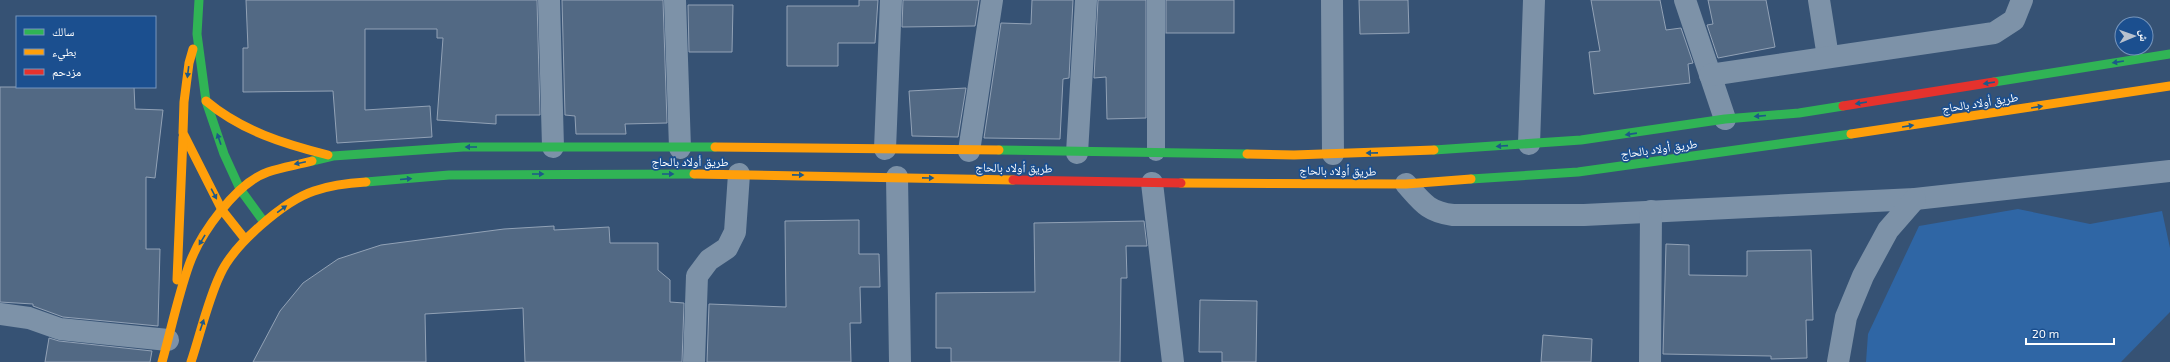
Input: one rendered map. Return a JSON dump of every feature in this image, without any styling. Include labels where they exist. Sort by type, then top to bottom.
[{"type":"main road","points":[[199,0],[197,34],[206,101],[224,154],[240,189],[264,222]]},
{"type":"main road","points":[[176,312],[184,102],[189,63],[197,34]]},
{"type":"main road","name":"طريق أولاد بالحاج","points":[[333,156],[463,147],[885,149],[1294,155],[1412,152],[1582,140],[1725,119],[1799,113],[2170,54]]},
{"type":"main road","name":"طريق أولاد بالحاج","points":[[191,362],[220,274],[244,239],[293,201],[312,191],[337,184],[449,175],[739,174],[1152,183],[1406,184],[1578,172],[1800,142],[2170,86]]},
{"type":"main road","points":[[206,101],[221,116],[248,129],[288,145],[333,156]]},
{"type":"main road","points":[[184,133],[222,210],[244,239]]},
{"type":"main road","points":[[162,362],[188,264],[202,239],[222,210],[240,189],[267,172],[333,156]]},
{"type":"street","points":[[549,0],[553,147]]},
{"type":"street","points":[[675,0],[680,148]]},
{"type":"street","points":[[885,149],[891,0]]},
{"type":"street","points":[[969,151],[992,0]]},
{"type":"street","points":[[1077,153],[1086,0]]},
{"type":"street","points":[[1332,0],[1333,154]]},
{"type":"street","points":[[1529,144],[1534,0]]},
{"type":"street","points":[[1685,0],[1725,119]]},
{"type":"street","points":[[1820,0],[1828,57]]},
{"type":"street","points":[[1710,75],[1994,33],[2014,20],[2022,0]]},
{"type":"street","points":[[1406,184],[1426,207],[1439,213],[1453,215],[1584,215],[1915,199],[2170,171]]},
{"type":"street","points":[[694,362],[697,276],[709,260],[728,248],[735,232],[739,174]]},
{"type":"street","points":[[897,177],[900,362]]},
{"type":"street","points":[[1152,183],[1173,362]]},
{"type":"street","points":[[1838,362],[1846,317],[1863,276],[1888,230],[1915,199]]},
{"type":"street","points":[[1650,362],[1651,211]]},
{"type":"street","points":[[0,314],[29,318],[60,329],[168,340]]},
{"type":"lane","points":[[1156,0],[1156,152]]},
{"type":"shaded area","points":[[2018,209],[2090,224],[2162,211],[2170,248],[2170,312],[2121,362],[1866,362],[1868,334],[1919,226]]},
{"type":"building","points":[[246,0],[537,0],[540,115],[496,115],[496,124],[437,120],[443,38],[437,38],[437,29],[365,29],[365,110],[430,106],[432,137],[337,143],[333,91],[243,92],[243,48],[248,48]]},
{"type":"building","points":[[562,0],[663,0],[667,123],[625,124],[626,134],[576,134],[575,116],[565,115]]},
{"type":"building","points":[[859,0],[878,0],[875,43],[838,43],[838,66],[787,66],[787,6],[859,6]]},
{"type":"building","points":[[903,0],[979,0],[975,26],[902,27]]},
{"type":"building","points":[[1032,0],[1073,0],[1069,78],[1063,79],[1060,139],[984,138],[1001,23],[1031,24]]},
{"type":"building","points":[[1098,0],[1146,0],[1146,118],[1107,119],[1106,77],[1094,78]]},
{"type":"building","points":[[1166,0],[1234,0],[1234,33],[1166,33]]},
{"type":"building","points":[[1359,0],[1408,0],[1409,33],[1360,34]]},
{"type":"building","points":[[1591,0],[1660,0],[1666,30],[1681,28],[1693,63],[1688,64],[1690,83],[1594,94],[1589,52],[1600,51]]},
{"type":"building","points":[[1708,0],[1766,0],[1775,47],[1718,58],[1707,25],[1713,24]]},
{"type":"building","points":[[688,5],[733,5],[732,52],[689,52]]},
{"type":"building","points":[[0,87],[134,88],[135,109],[163,110],[155,178],[146,177],[146,249],[160,249],[158,326],[63,317],[33,306],[33,304],[0,302]]},
{"type":"building","points":[[966,88],[958,137],[912,136],[909,91]]},
{"type":"building","points":[[859,220],[859,254],[879,254],[880,287],[860,287],[861,323],[850,323],[851,362],[707,362],[709,304],[786,307],[785,221]]},
{"type":"building","points":[[1144,221],[1147,246],[1126,246],[1127,278],[1121,278],[1120,362],[951,362],[951,348],[936,348],[936,293],[1035,292],[1034,223]]},
{"type":"building","points":[[554,226],[554,230],[609,227],[610,243],[658,243],[658,270],[670,280],[670,302],[684,303],[682,362],[525,362],[523,308],[425,314],[426,362],[253,362],[280,311],[303,283],[338,259],[381,245],[504,229]]},
{"type":"building","points":[[1666,244],[1689,245],[1689,275],[1747,276],[1747,251],[1811,250],[1813,320],[1806,320],[1807,358],[1771,359],[1771,356],[1663,354]]},
{"type":"building","points":[[1200,300],[1257,301],[1256,362],[1222,362],[1222,352],[1199,352]]},
{"type":"building","points":[[1543,335],[1592,339],[1591,362],[1541,362]]},
{"type":"building","points":[[49,338],[59,341],[152,351],[150,362],[45,362]]},
{"type":"traffic: fast","points":[[199,0],[197,34],[206,101],[224,154],[240,189],[264,222]]},
{"type":"traffic: fast","points":[[1994,82],[2170,54]]},
{"type":"traffic: fast","points":[[1434,150],[1581,140],[1725,119],[1799,113],[1843,106]]},
{"type":"traffic: fast","points":[[1471,179],[1578,172],[1851,134]]},
{"type":"traffic: fast","points":[[312,161],[333,156],[463,147],[715,147]]},
{"type":"traffic: fast","points":[[999,150],[1247,154]]},
{"type":"traffic: fast","points":[[366,182],[449,175],[694,174]]},
{"type":"traffic: slow","points":[[193,49],[189,63],[184,102],[183,133],[222,210],[245,239]]},
{"type":"traffic: slow","points":[[1851,134],[2170,86]]},
{"type":"traffic: slow","points":[[206,101],[234,121],[264,135],[295,146],[328,155]]},
{"type":"traffic: slow","points":[[177,280],[183,137]]},
{"type":"traffic: slow","points":[[715,147],[999,150]]},
{"type":"traffic: slow","points":[[1247,154],[1294,155],[1434,150]]},
{"type":"traffic: slow","points":[[162,362],[189,265],[201,239],[210,225],[232,198],[256,178],[273,170],[312,161]]},
{"type":"traffic: slow","points":[[694,174],[1013,180]]},
{"type":"traffic: slow","points":[[1181,183],[1406,184],[1471,179]]},
{"type":"traffic: slow","points":[[191,362],[208,306],[220,275],[236,251],[248,238],[275,214],[302,196],[327,187],[366,182]]},
{"type":"traffic: jam","points":[[1843,106],[1994,82]]},
{"type":"traffic: jam","points":[[1013,180],[1181,183]]}]
